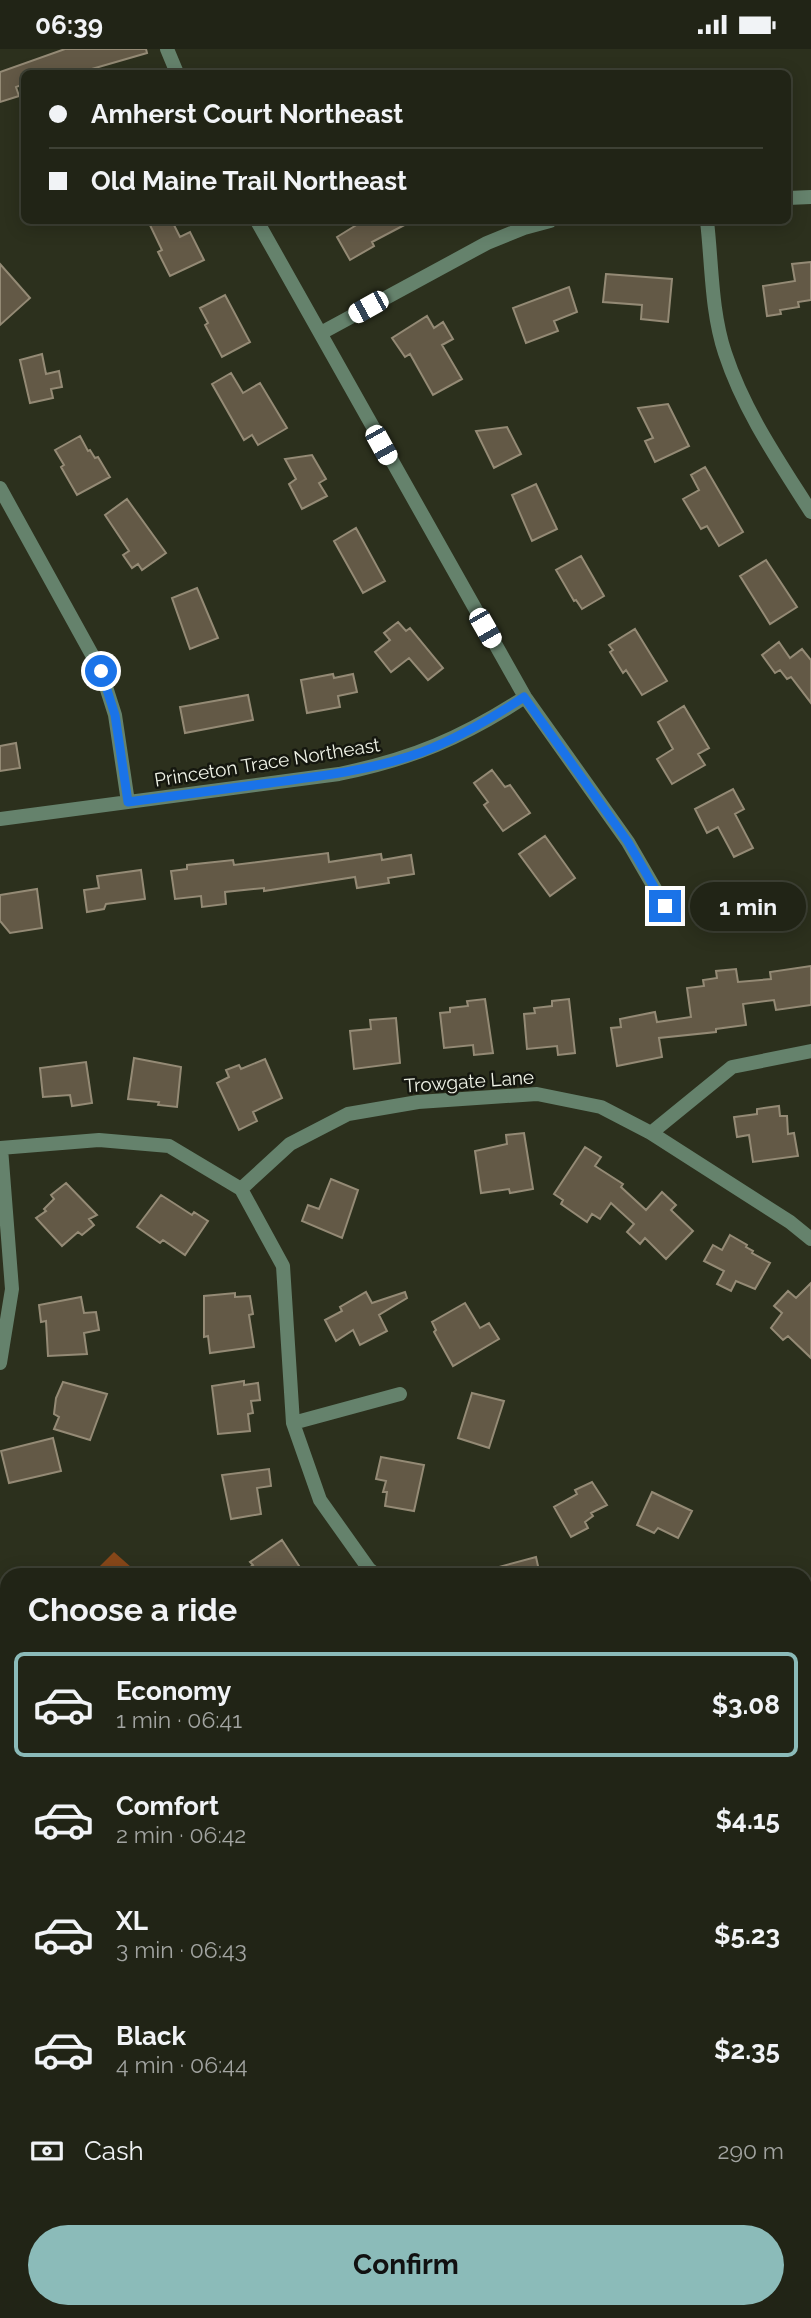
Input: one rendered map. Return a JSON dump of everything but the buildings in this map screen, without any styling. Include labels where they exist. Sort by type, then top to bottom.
[{"type":"street","points":[[167,49],[176,70]]},
{"type":"street","points":[[791,198],[811,197]]},
{"type":"street","points":[[259,224],[524,697],[628,842],[665,906]]},
{"type":"street","points":[[321,333],[487,243],[539,224]]},
{"type":"street","points":[[707,224],[717,317],[724,351],[740,394],[756,425],[811,512]]},
{"type":"street","points":[[0,488],[101,671],[115,715],[128,802]]},
{"type":"street","name":"Princeton Trace Northeast","points":[[0,819],[339,774],[382,765],[421,753],[457,737],[492,719],[524,697]]},
{"type":"street","points":[[651,1133],[732,1067],[811,1051]]},
{"type":"street","name":"Trowgate Lane","points":[[241,1189],[290,1144],[348,1114],[418,1102],[537,1094],[601,1107],[651,1133],[811,1239]]},
{"type":"street","points":[[0,1363],[12,1289],[0,1148],[99,1140],[169,1146],[241,1189],[283,1266],[293,1423],[320,1500],[368,1568]]},
{"type":"street","points":[[293,1423],[400,1394]]},
{"type":"shaded area","points":[[114,1552],[132,1568],[98,1568]]},
{"type":"route","points":[[101,671],[115,715],[128,802],[339,774],[382,765],[421,753],[457,737],[492,719],[524,697],[628,842],[665,906]]}]
